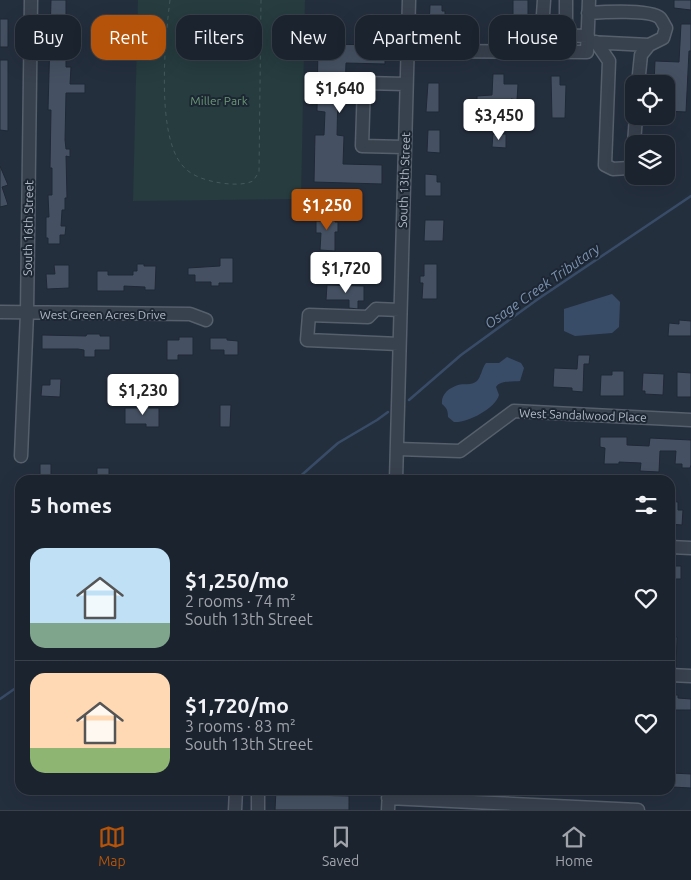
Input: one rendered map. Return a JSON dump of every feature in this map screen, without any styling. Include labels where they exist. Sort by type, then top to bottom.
[{"type":"street","name":"South 16th Street","points":[[21,456],[27,313],[31,0]]},
{"type":"street","name":"South 13th Street","points":[[408,15],[409,0]]},
{"type":"street","points":[[543,15],[544,0]]},
{"type":"street","points":[[566,0],[566,15]]},
{"type":"street","points":[[625,168],[613,169],[604,165],[609,61],[590,43],[589,6],[608,11],[652,13],[660,18],[666,28],[663,38],[649,45],[641,55],[639,75]]},
{"type":"street","points":[[576,38],[590,43],[649,45]]},
{"type":"street","points":[[576,49],[590,43]]},
{"type":"street","name":"South 13th Street","points":[[396,475],[407,60]]},
{"type":"street","points":[[404,147],[362,146],[364,83],[406,84]]},
{"type":"street","points":[[399,344],[307,340],[309,315],[368,318],[376,309],[400,310]]},
{"type":"street","name":"West Green Acres Drive","points":[[0,312],[190,314],[206,320]]},
{"type":"street","name":"West Sandalwood Place","points":[[397,449],[460,450],[514,411],[691,420]]},
{"type":"street","points":[[675,547],[691,548]]},
{"type":"street","points":[[675,675],[691,676]]},
{"type":"street","points":[[235,810],[236,795]]},
{"type":"street","points":[[258,795],[258,810]]},
{"type":"street","points":[[388,799],[638,810]]},
{"type":"path","points":[[170,0],[166,43],[166,90],[167,126],[172,147],[182,165],[197,176],[217,182],[242,183],[252,181],[259,172],[260,0]]},
{"type":"green space","name":"Miller Park","points":[[138,0],[305,0],[305,15],[272,15],[272,60],[304,60],[301,199],[133,201],[137,60],[166,60],[166,15],[138,15]]},
{"type":"water","points":[[612,294],[620,302],[619,327],[612,333],[575,336],[564,331],[564,309]]},
{"type":"water","points":[[507,357],[521,363],[524,368],[520,381],[503,382],[498,385],[496,387],[499,395],[496,400],[486,410],[473,418],[454,422],[448,417],[447,410],[442,404],[446,392],[458,385],[475,383],[486,363],[499,363]]},
{"type":"building","points":[[51,0],[66,0],[66,15],[51,15]]},
{"type":"building","points":[[513,0],[528,0],[528,15],[513,15]]},
{"type":"building","points":[[674,0],[691,0],[691,10],[674,8]]},
{"type":"building","points":[[430,5],[442,5],[442,11],[445,11],[445,15],[430,15]]},
{"type":"building","points":[[0,19],[8,19],[8,47],[0,47]]},
{"type":"building","points":[[681,24],[691,24],[691,51],[689,51],[686,112],[675,111],[675,75],[654,75],[655,61],[679,62]]},
{"type":"building","points":[[345,44],[355,45],[355,60],[385,60],[385,64],[346,63],[345,92],[338,91],[337,135],[344,136],[343,164],[382,165],[382,184],[314,182],[315,135],[324,135],[325,112],[317,111],[318,60],[345,60]]},
{"type":"building","points":[[0,60],[8,60],[8,131],[0,130]]},
{"type":"building","points":[[49,60],[66,60],[66,67],[71,67],[70,84],[85,84],[85,93],[66,93],[65,140],[66,149],[70,149],[70,157],[66,156],[67,198],[65,198],[65,210],[62,210],[61,226],[66,226],[65,235],[60,235],[60,244],[48,244],[48,238],[46,238],[46,217],[49,217],[48,195],[52,195],[52,168],[50,168],[51,110],[48,110]]},
{"type":"building","points":[[493,74],[504,74],[504,84],[518,84],[517,100],[511,99],[511,105],[488,104],[488,109],[477,109],[477,96],[492,95]]},
{"type":"building","points":[[551,76],[560,76],[560,85],[566,85],[565,118],[552,118]]},
{"type":"building","points":[[428,83],[439,83],[439,112],[426,112]]},
{"type":"building","points":[[428,130],[440,130],[440,153],[427,152]]},
{"type":"building","points":[[493,134],[506,134],[506,148],[492,147]]},
{"type":"building","points":[[0,166],[8,185],[2,187],[8,205],[0,207]]},
{"type":"building","points":[[425,174],[437,175],[437,182],[441,182],[441,196],[425,196]]},
{"type":"building","points":[[321,212],[335,213],[335,222],[338,222],[338,232],[335,232],[335,251],[320,250],[321,233],[316,233],[316,221],[321,221]]},
{"type":"building","points":[[425,220],[444,220],[443,241],[424,241]]},
{"type":"building","points":[[220,258],[233,258],[233,283],[219,283],[219,286],[211,286],[211,282],[195,282],[195,275],[188,275],[188,268],[220,266]]},
{"type":"building","points":[[137,264],[156,266],[155,290],[145,290],[145,287],[124,286],[124,291],[97,291],[97,271],[108,271],[108,275],[133,275],[133,271],[137,271]]},
{"type":"building","points":[[424,264],[437,264],[437,299],[422,299],[423,283],[420,283],[420,276],[424,276]]},
{"type":"building","points":[[54,265],[69,265],[69,288],[47,289],[46,274],[55,274]]},
{"type":"building","points":[[327,285],[364,286],[364,301],[358,301],[358,309],[349,308],[349,300],[326,300]]},
{"type":"building","points":[[679,320],[691,321],[691,336],[668,336],[669,323],[679,324]]},
{"type":"building","points":[[87,334],[110,336],[110,350],[95,350],[95,357],[84,357],[84,350],[42,349],[42,335],[86,336]]},
{"type":"building","points":[[179,337],[193,337],[193,355],[178,355],[178,360],[167,360],[167,340],[179,340]]},
{"type":"building","points":[[210,338],[227,338],[227,340],[238,341],[238,355],[224,355],[224,350],[210,350]]},
{"type":"building","points":[[578,355],[590,355],[589,364],[584,364],[583,392],[572,391],[572,388],[553,387],[554,368],[577,369]]},
{"type":"building","points":[[612,371],[624,371],[624,396],[600,396],[601,375],[612,375]]},
{"type":"building","points":[[677,372],[691,373],[691,397],[677,397]]},
{"type":"building","points":[[643,373],[664,374],[663,395],[645,394],[645,391],[642,391]]},
{"type":"building","points":[[50,379],[61,379],[60,397],[41,396],[42,385],[50,385]]},
{"type":"building","points":[[138,404],[149,404],[148,408],[159,408],[159,427],[146,427],[146,424],[125,424],[125,408],[138,408]]},
{"type":"building","points":[[220,405],[231,405],[230,427],[220,427]]},
{"type":"building","points":[[600,437],[627,437],[627,445],[649,446],[650,438],[691,440],[691,465],[690,468],[682,468],[682,464],[675,464],[676,451],[660,451],[659,472],[640,471],[641,463],[619,462],[619,464],[604,464],[605,448],[600,447]]},
{"type":"building","points":[[40,464],[51,464],[51,475],[40,475]]},
{"type":"building","points":[[97,468],[109,468],[109,475],[97,475]]},
{"type":"building","points":[[675,502],[678,502],[678,510],[683,510],[682,525],[675,524]]},
{"type":"building","points":[[675,566],[681,566],[681,579],[675,579]]},
{"type":"building","points":[[675,637],[677,637],[676,667]]},
{"type":"building","points":[[675,695],[678,695],[678,698],[691,699],[691,710],[675,710]]},
{"type":"building","points":[[675,773],[691,774],[691,788],[675,787]]},
{"type":"building","points":[[276,795],[349,796],[349,810],[275,810]]},
{"type":"waterway","name":"Osage Creek Tributary","points":[[409,400],[461,355],[538,299],[691,196]]},
{"type":"waterway","name":"Osage Creek Tributary","points":[[302,475],[338,443],[388,412]]},
{"type":"waterway","name":"Osage Creek Tributary","points":[[0,699],[15,688]]}]
